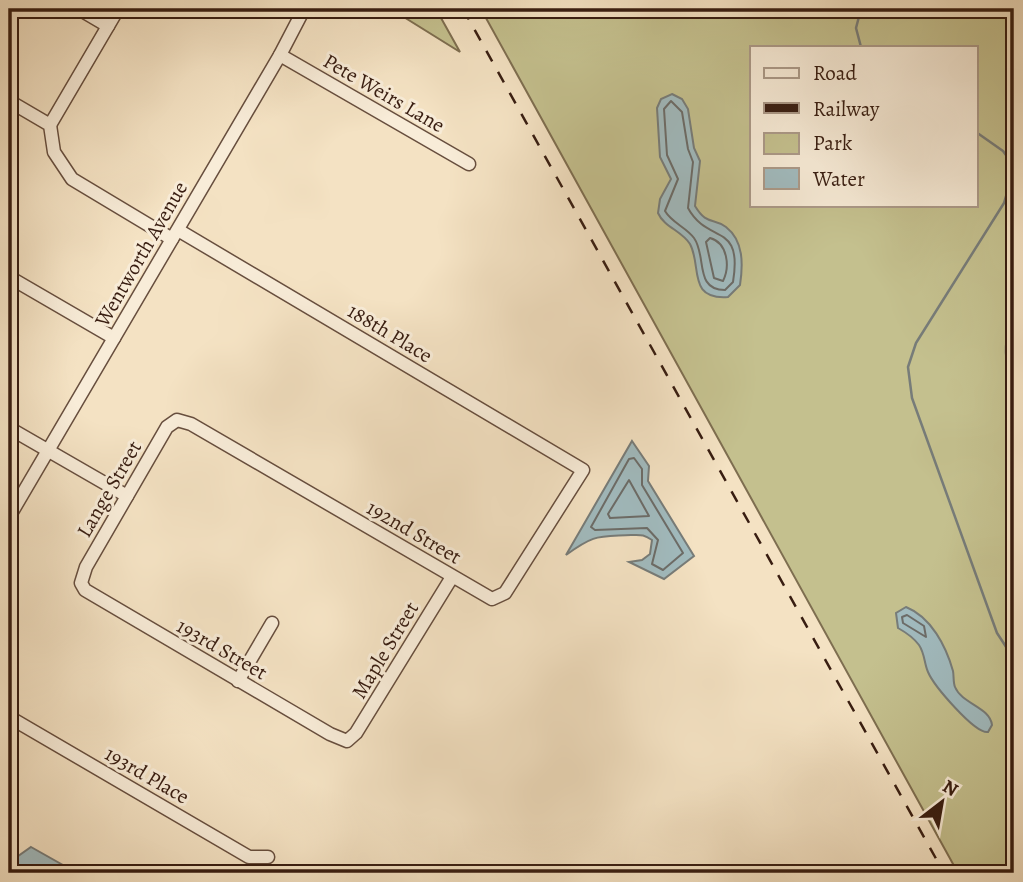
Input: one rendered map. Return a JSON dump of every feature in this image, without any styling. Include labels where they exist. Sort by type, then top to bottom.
[{"type":"street","points":[[79,9],[108,26]]},
{"type":"street","points":[[9,101],[50,125],[118,9]]},
{"type":"street","name":"Wentworth Avenue","points":[[9,517],[280,55],[299,10]]},
{"type":"street","name":"Pete Weirs Lane","points":[[280,55],[469,164]]},
{"type":"street","name":"188th Place","points":[[50,125],[54,152],[72,179],[175,234],[583,470]]},
{"type":"street","points":[[9,277],[114,338]]},
{"type":"street","name":"192nd Street","points":[[177,420],[191,424],[487,597],[502,596],[583,470]]},
{"type":"street","name":"Lange Street","points":[[81,583],[86,567],[167,427],[177,420]]},
{"type":"street","points":[[9,428],[127,496]]},
{"type":"street","name":"Maple Street","points":[[347,741],[356,733],[452,577]]},
{"type":"street","name":"193rd Street","points":[[81,583],[93,595],[330,734],[347,741]]},
{"type":"street","points":[[238,681],[272,623]]},
{"type":"street","name":"193rd Place","points":[[9,717],[249,857],[268,857]]},
{"type":"green space","points":[[391,9],[436,9],[460,52]]},
{"type":"green space","points":[[481,9],[1014,9],[1014,873],[958,873]]},
{"type":"water","points":[[672,94],[682,99],[688,109],[694,148],[700,161],[695,206],[707,219],[726,227],[739,246],[742,262],[740,285],[728,297],[706,293],[701,287],[690,244],[664,222],[658,213],[660,199],[671,179],[660,157],[657,108],[661,99]]},
{"type":"water","points":[[1014,330],[1014,390],[1006,349],[1008,334]]},
{"type":"water","points":[[1014,401],[1014,490],[1008,434]]},
{"type":"water","points":[[632,441],[649,466],[648,481],[694,556],[664,579],[629,562],[642,560],[650,554],[652,540],[642,535],[597,538],[566,555]]},
{"type":"water","points":[[906,607],[923,618],[942,642],[953,671],[955,687],[963,698],[990,719],[992,725],[988,732],[982,731],[965,718],[946,698],[928,672],[919,645],[910,635],[898,628],[896,613]]},
{"type":"water","points":[[31,847],[77,873],[22,873],[14,869],[14,859]]},
{"type":"waterway","points":[[861,9],[856,28],[861,46]]},
{"type":"waterway","points":[[978,133],[1003,151],[1014,166]]},
{"type":"waterway","points":[[1014,169],[1004,203],[916,343],[908,367],[912,398],[997,633],[1014,659]]},
{"type":"railway","points":[[463,9],[944,873]]}]
